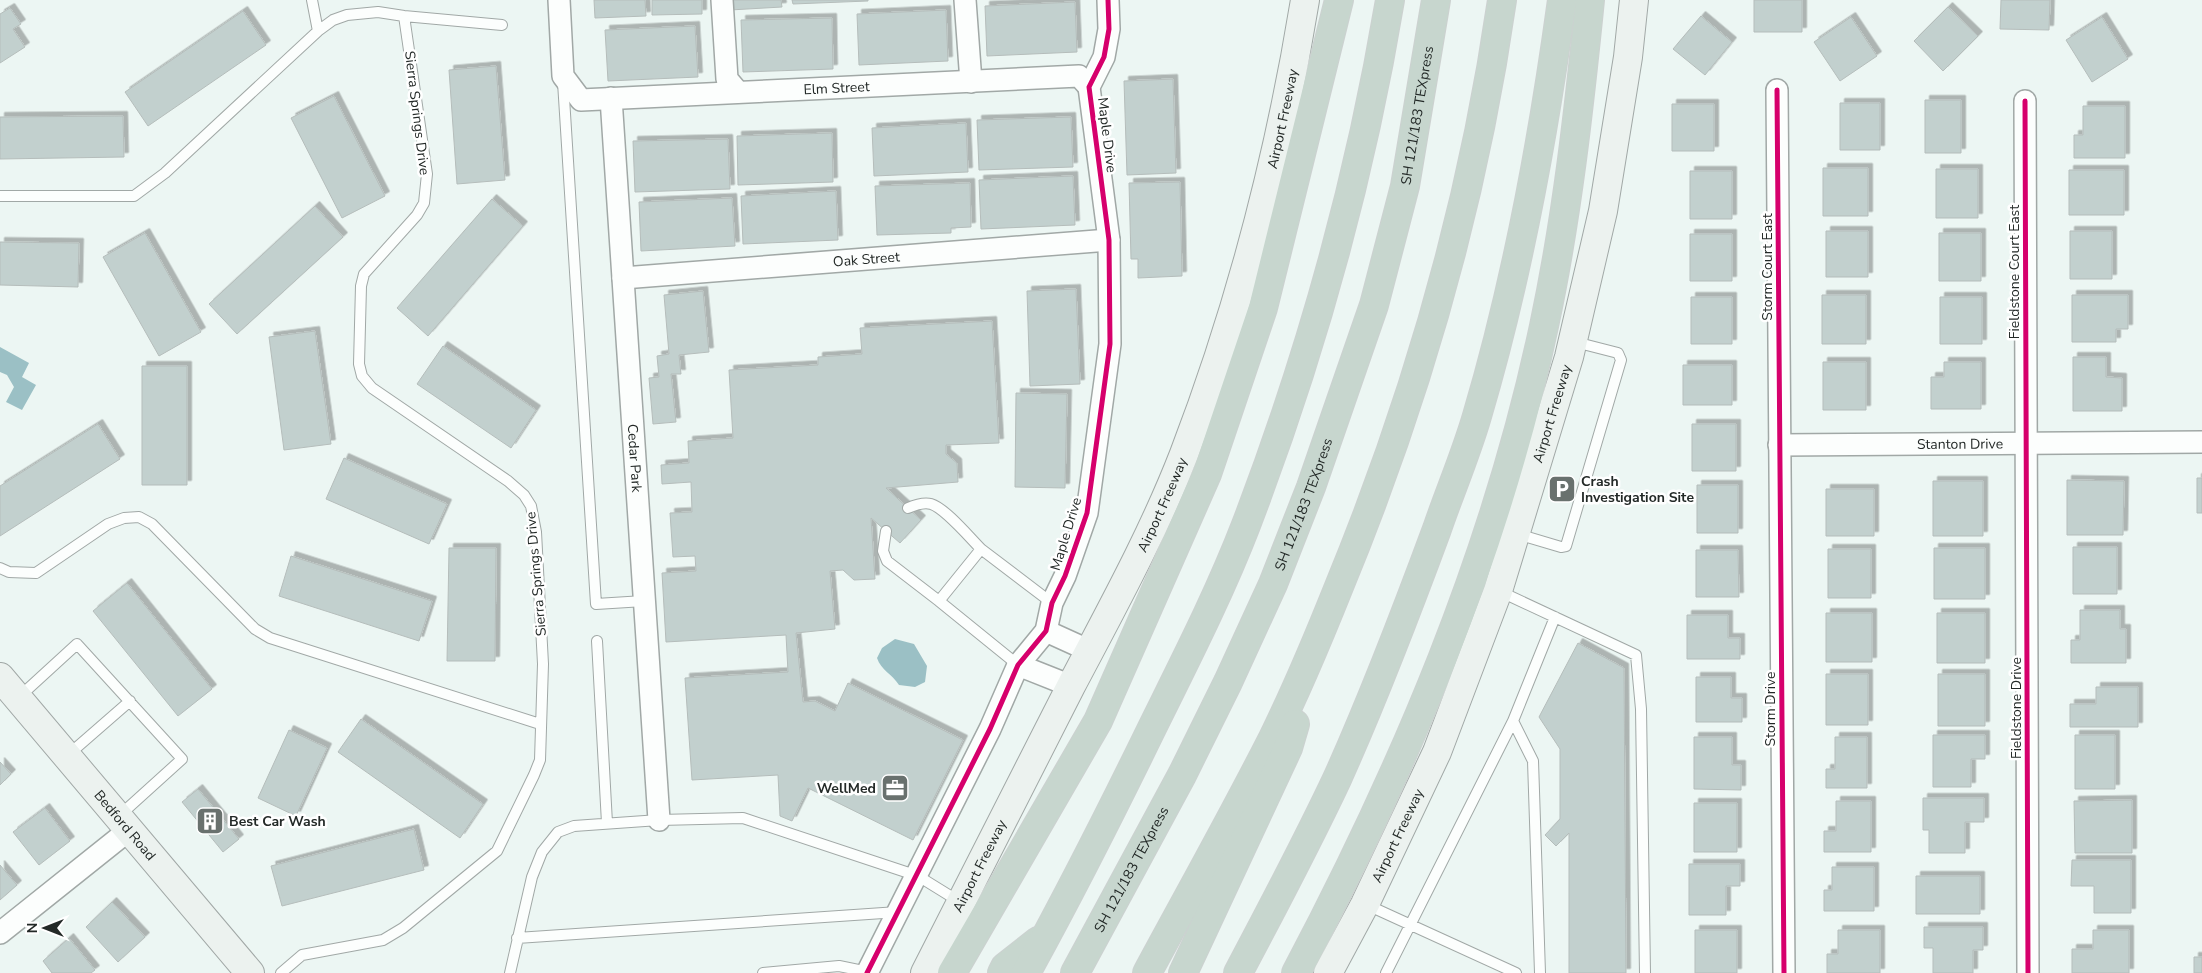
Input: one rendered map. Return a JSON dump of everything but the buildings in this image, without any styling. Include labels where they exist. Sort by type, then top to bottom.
[{"type":"highway","points":[[952,973],[1098,720],[1207,474],[1263,308],[1339,0]]},
{"type":"highway","points":[[1026,973],[1191,650],[1245,528],[1294,395],[1344,223],[1374,91],[1390,0]]},
{"type":"highway","name":"SH 121/183 TEXpress","points":[[1075,973],[1182,775],[1228,682],[1273,584],[1311,487],[1374,305],[1405,186],[1436,0]]},
{"type":"highway","points":[[1147,973],[1274,736],[1313,651],[1387,462],[1423,354],[1452,250],[1476,146],[1502,0]]},
{"type":"highway","points":[[1238,973],[1278,898],[1337,778],[1374,692],[1418,581],[1477,417],[1513,276],[1551,79],[1562,0]]},
{"type":"highway","points":[[1296,973],[1388,790],[1430,687],[1494,515],[1520,426],[1540,344],[1560,240],[1575,143],[1590,0]]},
{"type":"highway","points":[[1183,973],[1288,748],[1313,651]]},
{"type":"highway","points":[[1002,973],[1005,967],[1047,934]]},
{"type":"main road","name":"Airport Freeway","points":[[925,973],[1071,686],[1127,582],[1184,455],[1235,306],[1271,170],[1305,0]]},
{"type":"main road","name":"Airport Freeway","points":[[1328,973],[1365,904],[1437,752],[1498,591],[1573,342],[1603,211],[1628,57],[1634,0]]},
{"type":"main road","name":"Bedford Road","points":[[0,677],[250,973]]},
{"type":"main road","points":[[226,944],[231,973]]},
{"type":"street","points":[[559,0],[563,76]]},
{"type":"street","points":[[722,0],[727,79],[738,92]]},
{"type":"street","points":[[965,0],[971,82]]},
{"type":"street","name":"Maple Drive","points":[[868,973],[990,729],[1018,665],[1046,631],[1052,603],[1066,576],[1087,513],[1110,344],[1109,240],[1089,86],[1104,56],[1109,29],[1108,0]]},
{"type":"street","name":"Elm Street","points":[[563,76],[581,100],[1079,76],[1089,86]]},
{"type":"street","name":"Storm Court East","points":[[1777,90],[1779,445]]},
{"type":"street","name":"Cedar Park","points":[[611,98],[659,820]]},
{"type":"street","name":"Fieldstone Court East","points":[[2025,101],[2026,444]]},
{"type":"street","name":"Oak Street","points":[[622,278],[1109,240]]},
{"type":"street","name":"Stanton Drive","points":[[1779,445],[2202,442]]},
{"type":"street","name":"Fieldstone Drive","points":[[2026,444],[2028,973]]},
{"type":"street","name":"Storm Drive","points":[[1779,445],[1784,973]]},
{"type":"street","points":[[1046,631],[1090,651]]},
{"type":"street","points":[[1018,665],[1071,686]]},
{"type":"street","points":[[0,933],[124,823]]},
{"type":"lane","points":[[312,0],[318,31]]},
{"type":"lane","points":[[0,196],[134,196],[165,173],[318,31],[333,20],[347,15],[378,12],[502,25]]},
{"type":"lane","name":"Sierra Springs Drive","points":[[280,973],[302,955],[383,940],[403,928],[497,851],[540,760],[543,664],[536,532],[531,506],[524,495],[508,481],[372,388],[362,376],[359,364],[361,286],[364,274],[417,215],[424,203],[427,174],[404,16]]},
{"type":"lane","points":[[563,76],[596,604],[644,601]]},
{"type":"lane","points":[[1516,533],[1561,547],[1566,546],[1622,360],[1618,353],[1573,342]]},
{"type":"lane","points":[[908,508],[920,504],[932,504],[981,549],[1052,603]]},
{"type":"lane","points":[[0,568],[9,572],[36,573],[108,524],[139,517],[152,524],[255,630],[270,638],[540,724]]},
{"type":"lane","points":[[886,531],[883,551],[887,561],[1018,665]]},
{"type":"lane","points":[[938,601],[981,549]]},
{"type":"lane","points":[[1498,591],[1636,655],[1641,709],[1645,973]]},
{"type":"lane","points":[[1386,973],[1409,924],[1513,721],[1555,617]]},
{"type":"lane","points":[[597,641],[607,824]]},
{"type":"lane","points":[[18,698],[77,644],[182,758],[124,823]]},
{"type":"lane","points":[[67,756],[130,701]]},
{"type":"lane","points":[[1513,721],[1533,761],[1540,973]]},
{"type":"lane","points":[[510,973],[532,877],[542,852],[558,832],[574,826],[659,820],[742,818],[918,876],[961,902]]},
{"type":"lane","points":[[1365,904],[1516,973]]},
{"type":"lane","points":[[517,938],[899,912]]},
{"type":"lane","points":[[763,973],[839,966],[868,973]]},
{"type":"water","points":[[0,347],[29,363],[22,377],[36,385],[22,410],[6,402],[14,387],[7,375],[0,372]]},
{"type":"water","points":[[895,639],[914,644],[927,666],[925,682],[915,687],[899,685],[881,666],[877,658],[882,648]]},
{"type":"cycle path","points":[[867,973],[990,729],[1018,665],[1046,631],[1052,603],[1065,576],[1087,513],[1110,344],[1109,240],[1089,87],[1104,57],[1109,29],[1108,0]]},
{"type":"cycle path","points":[[1777,90],[1784,973]]},
{"type":"cycle path","points":[[2025,101],[2028,973]]},
{"type":"place","name":"Crash Investigation Site","points":[[1562,489]]},
{"type":"place","name":"WellMed","points":[[895,788]]},
{"type":"place","name":"Best Car Wash","points":[[210,821]]}]
